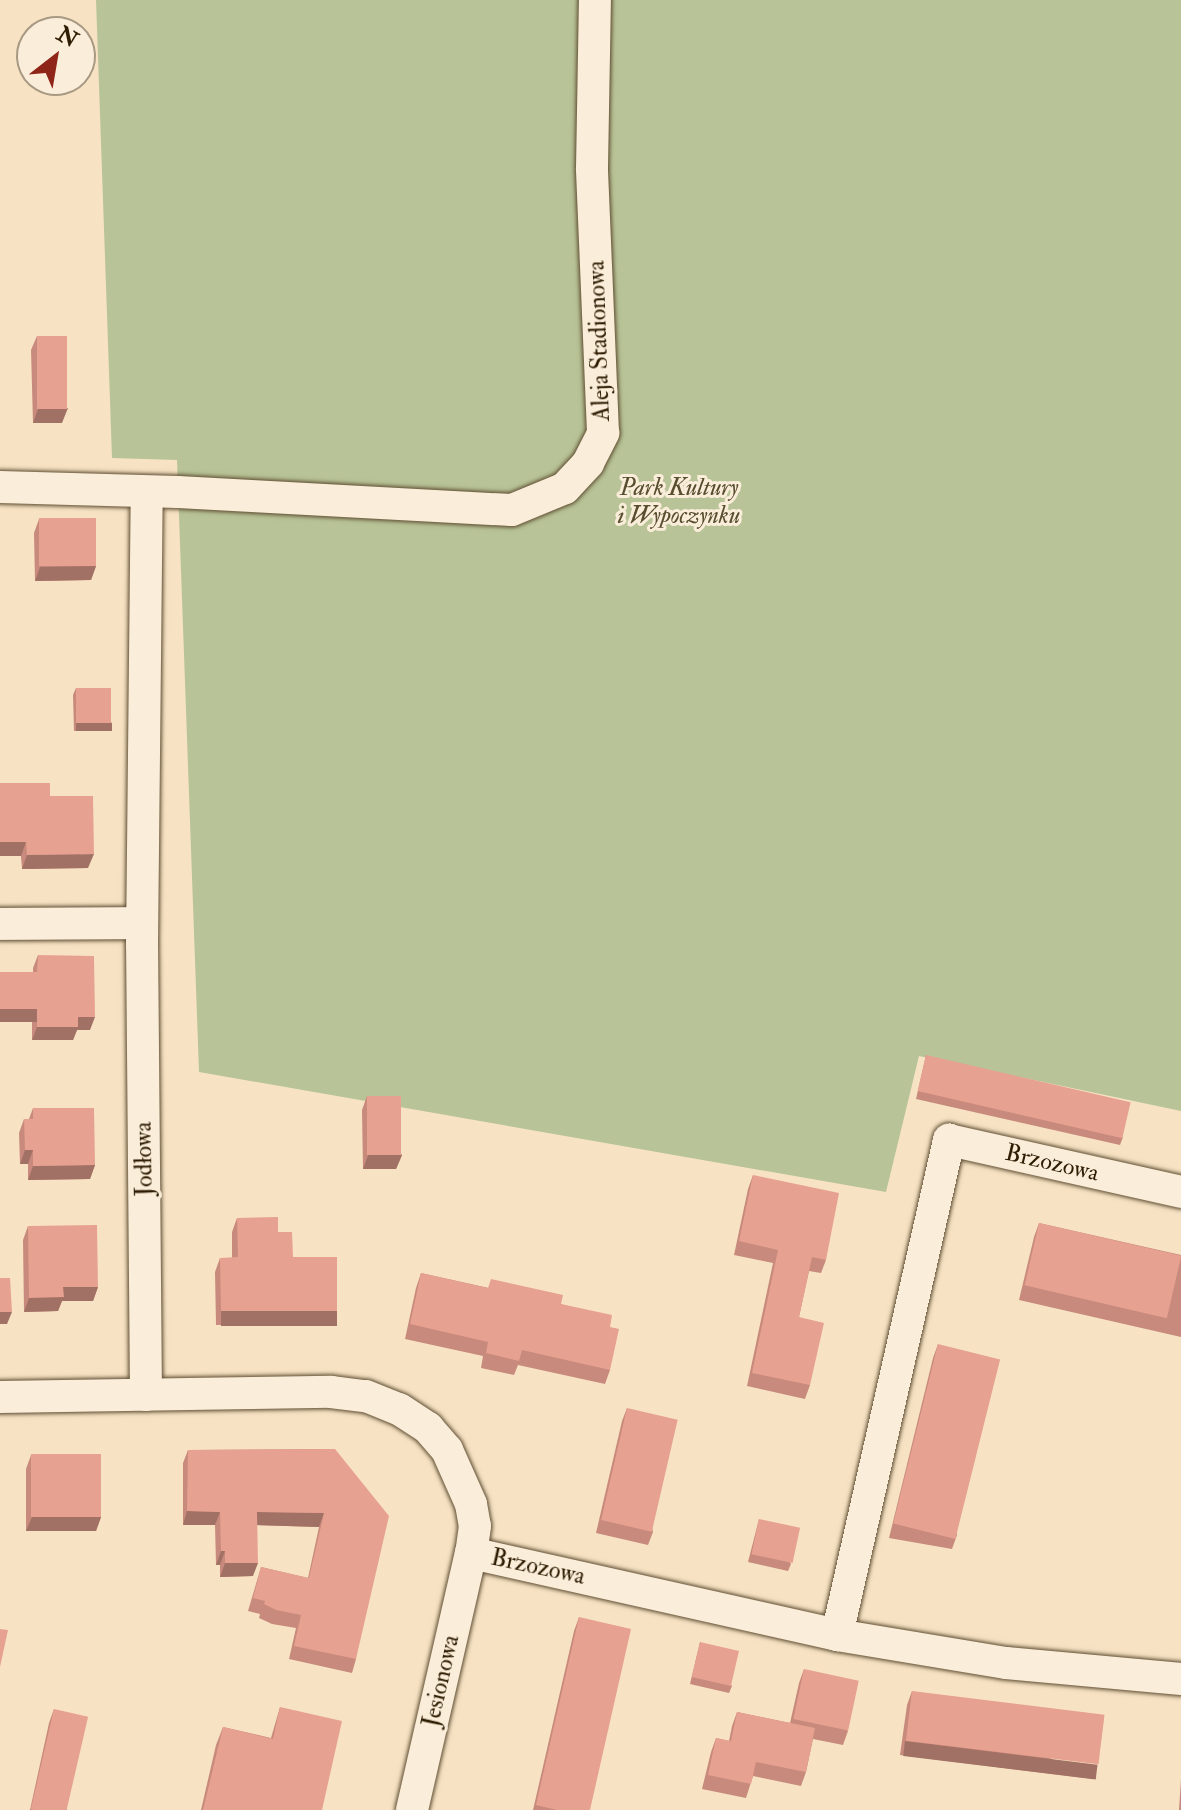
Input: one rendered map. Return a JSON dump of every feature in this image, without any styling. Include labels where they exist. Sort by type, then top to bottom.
[{"type":"street","name":"Aleja Stadionowa","points":[[0,487],[512,510],[565,488],[588,463],[603,433],[592,168],[595,0]]},
{"type":"street","name":"Jodłowa","points":[[146,1395],[142,923],[147,492]]},
{"type":"street","points":[[0,924],[142,923]]},
{"type":"street","name":"Brzozowa","points":[[837,1635],[949,1140],[1181,1192]]},
{"type":"street","name":"Brzozowa","points":[[0,1397],[331,1392],[366,1396],[399,1409],[428,1428],[447,1450],[463,1479],[475,1526],[471,1553],[837,1635],[1006,1663],[1098,1674],[1181,1679]]},
{"type":"street","name":"Jesionowa","points":[[412,1810],[471,1553]]},
{"type":"green space","name":"Park Kultury i Wypoczynku","points":[[96,0],[1181,0],[1181,1111],[919,1056],[886,1192],[199,1072],[177,460],[112,458]]},
{"type":"building","points":[[37,336],[67,336],[67,409],[37,409]]},
{"type":"building","points":[[39,518],[96,518],[96,566],[39,566]]},
{"type":"building","points":[[76,688],[111,688],[111,723],[76,723]]},
{"type":"building","points":[[0,783],[50,783],[50,796],[93,796],[94,854],[27,855],[26,842],[0,842]]},
{"type":"building","points":[[38,955],[94,956],[95,1017],[78,1017],[78,1027],[37,1027],[37,1009],[0,1009],[0,972],[37,972]]},
{"type":"building","points":[[926,1055],[1131,1102],[1122,1138],[918,1091]]},
{"type":"building","points":[[367,1096],[401,1096],[401,1155],[367,1155]]},
{"type":"building","points":[[33,1108],[94,1108],[95,1165],[33,1166],[33,1150],[25,1150],[24,1119],[33,1119]]},
{"type":"building","points":[[753,1175],[839,1193],[826,1260],[812,1257],[799,1317],[824,1323],[810,1385],[752,1373],[778,1250],[739,1241]]},
{"type":"building","points":[[278,1217],[278,1232],[292,1232],[293,1257],[337,1257],[337,1311],[221,1311],[220,1258],[238,1257],[237,1218]]},
{"type":"building","points":[[1039,1223],[1181,1256],[1167,1318],[1025,1285]]},
{"type":"building","points":[[97,1225],[98,1287],[63,1287],[64,1297],[29,1298],[28,1226]]},
{"type":"building","points":[[421,1273],[488,1288],[491,1279],[563,1295],[561,1304],[612,1315],[610,1327],[619,1329],[610,1370],[522,1350],[519,1361],[486,1353],[488,1342],[410,1324]]},
{"type":"building","points":[[0,1278],[10,1278],[12,1312],[0,1312]]},
{"type":"building","points":[[938,1344],[1000,1359],[955,1539],[893,1524]]},
{"type":"building","points":[[627,1408],[678,1420],[652,1532],[601,1520]]},
{"type":"building","points":[[335,1449],[389,1516],[356,1659],[294,1646],[301,1615],[276,1610],[264,1604],[265,1601],[253,1598],[261,1567],[309,1578],[324,1513],[257,1512],[258,1563],[225,1563],[225,1551],[221,1551],[220,1512],[187,1511],[188,1450]]},
{"type":"building","points":[[31,1454],[101,1454],[101,1517],[31,1517]]},
{"type":"building","points":[[759,1519],[800,1528],[793,1563],[752,1554]]},
{"type":"building","points":[[579,1617],[631,1629],[590,1810],[557,1810],[536,1805]]},
{"type":"building","points":[[0,1629],[8,1630],[0,1667]]},
{"type":"building","points":[[700,1642],[739,1651],[731,1686],[692,1677]]},
{"type":"building","points":[[804,1669],[859,1681],[848,1731],[793,1719]]},
{"type":"building","points":[[912,1691],[1105,1715],[1098,1764],[906,1741]]},
{"type":"building","points":[[280,1707],[342,1721],[322,1810],[203,1810],[223,1727],[273,1739]]},
{"type":"building","points":[[54,1709],[88,1717],[67,1810],[31,1809]]},
{"type":"building","points":[[737,1712],[815,1728],[806,1772],[756,1762],[751,1784],[708,1775],[716,1738],[731,1741]]}]
